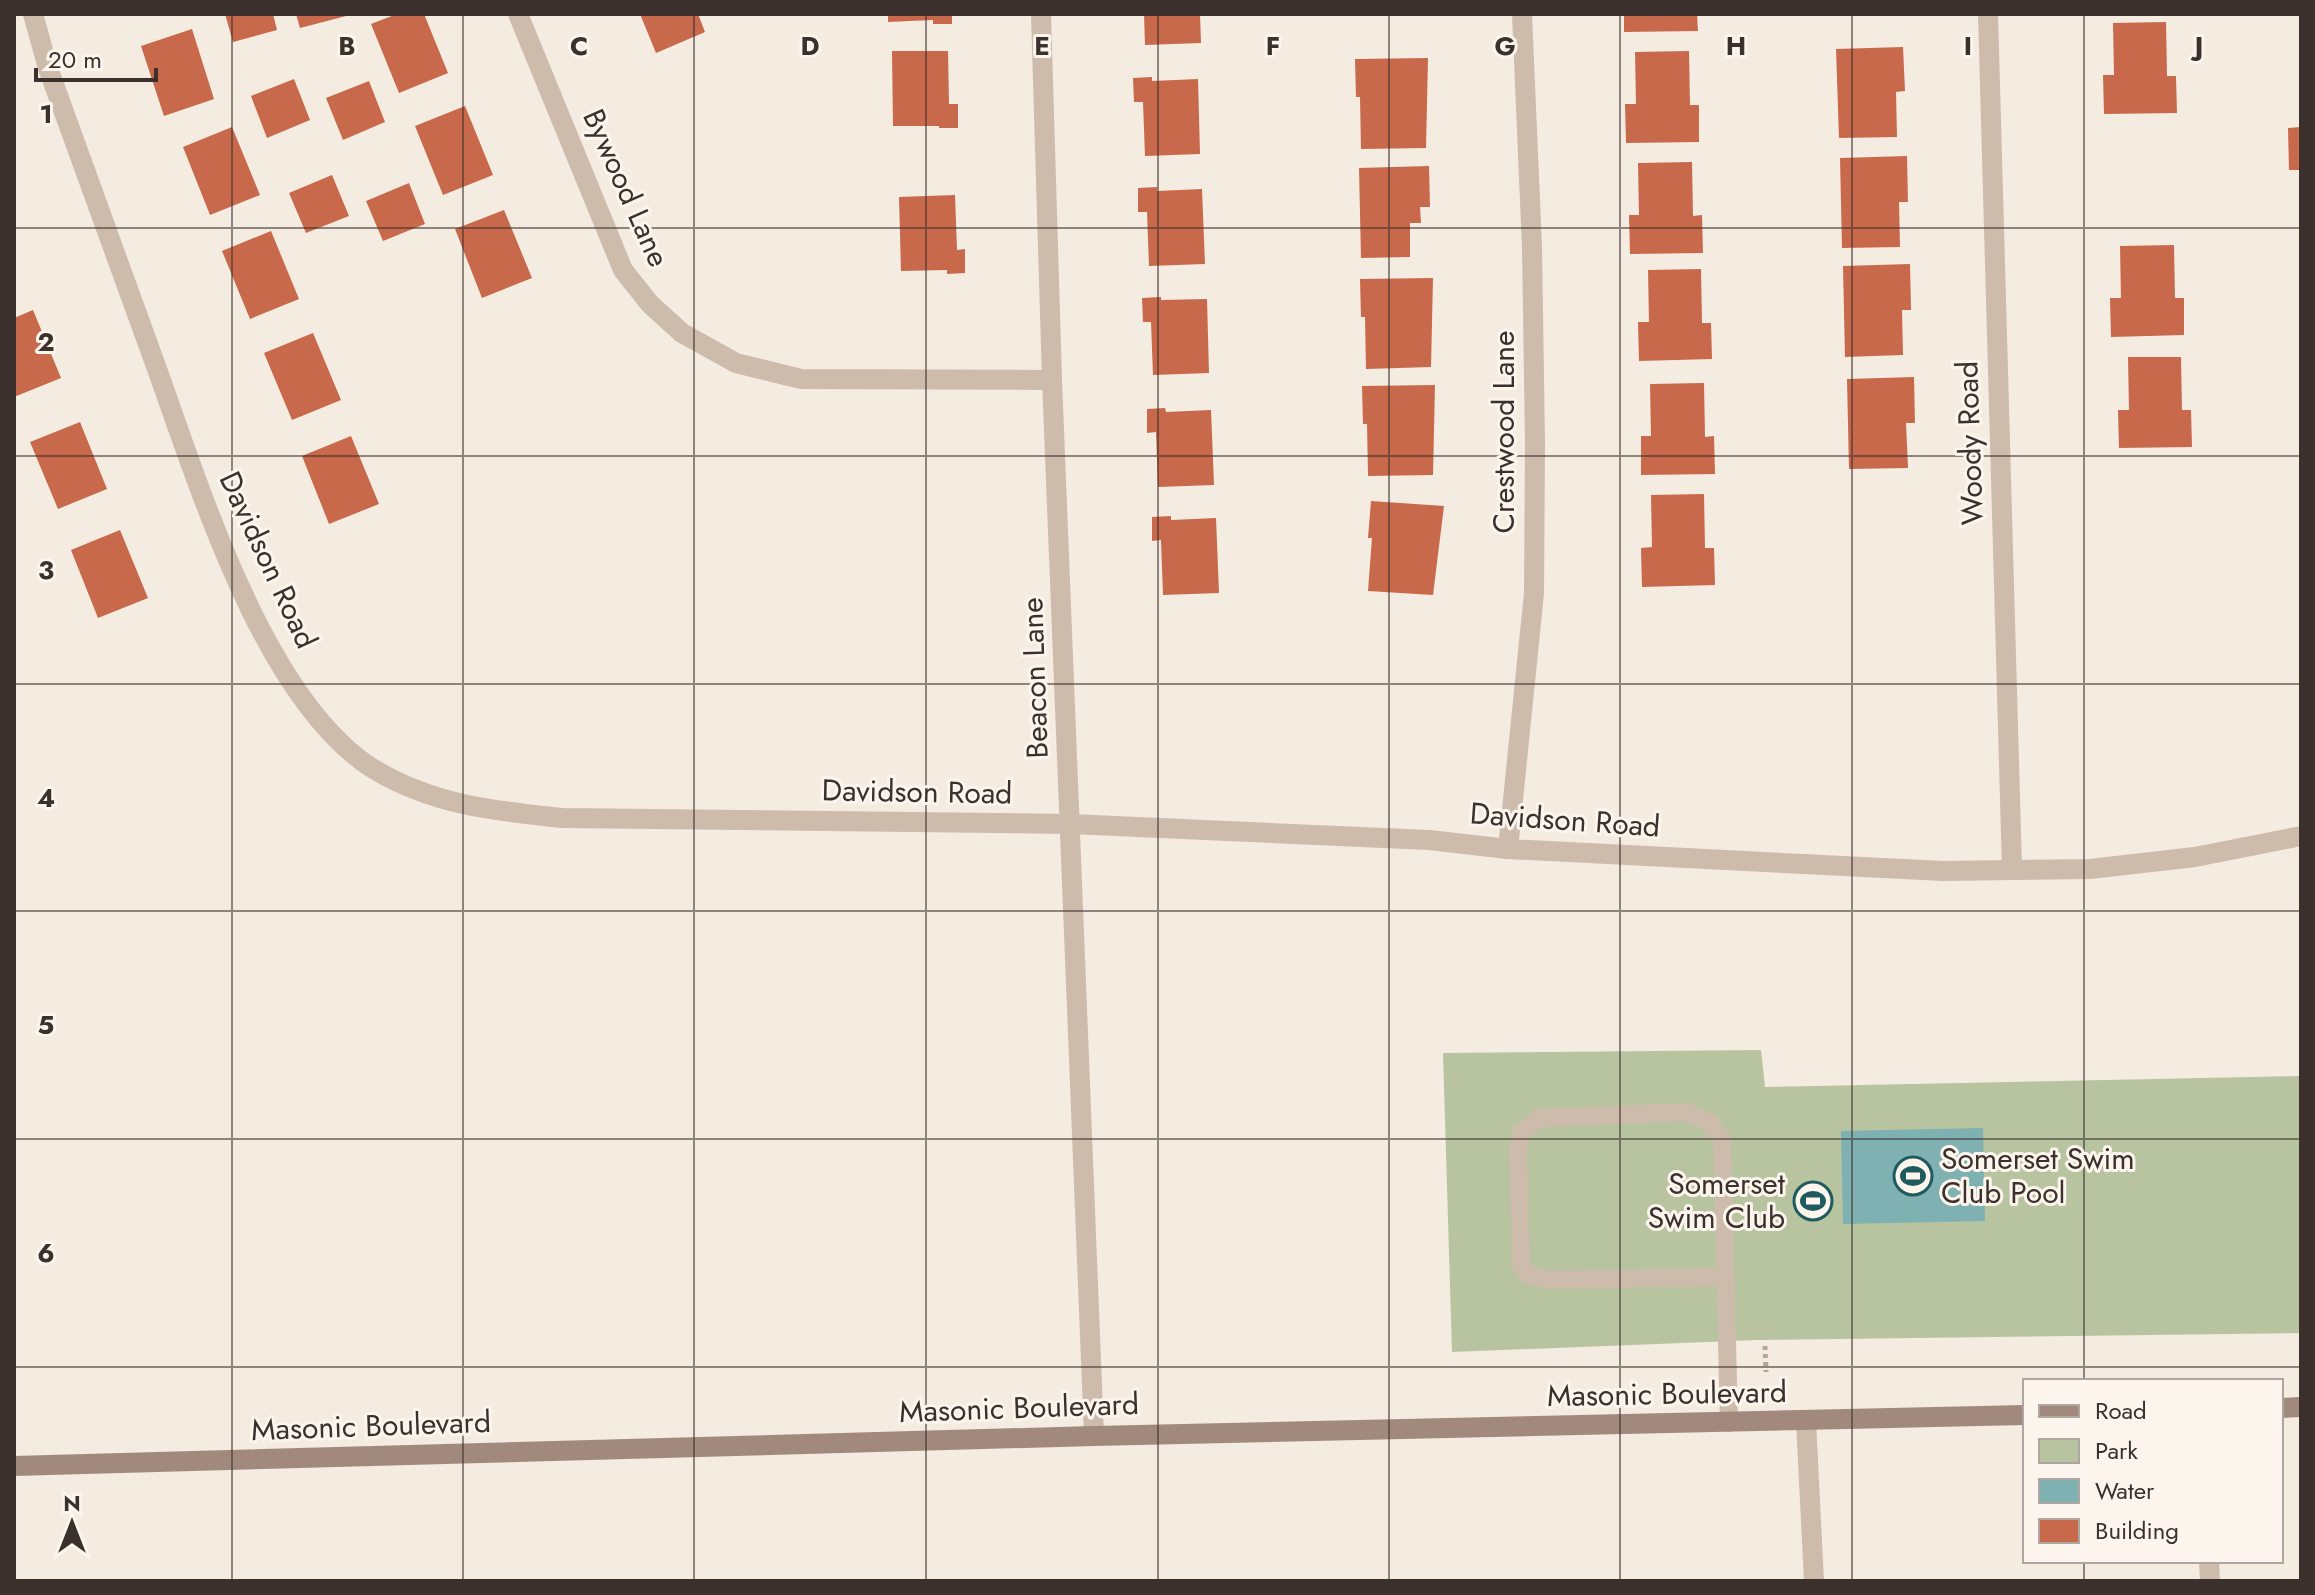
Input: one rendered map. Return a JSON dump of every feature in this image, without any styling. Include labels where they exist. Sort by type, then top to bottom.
[{"type":"street","name":"Davidson Road","points":[[33,14],[48,68],[222,545],[252,611],[290,679],[328,732],[372,767],[422,793],[484,810],[563,818],[1071,824],[1429,840],[1508,849],[1943,871],[2090,869],[2195,857],[2301,836]]},
{"type":"street","name":"Bywood Lane","points":[[518,14],[623,270],[650,304],[682,333],[736,363],[801,379],[1052,380]]},
{"type":"street","name":"Beacon Lane","points":[[1041,14],[1052,380],[1094,1436]]},
{"type":"street","name":"Crestwood Lane","points":[[1508,849],[1534,593],[1532,247],[1522,14]]},
{"type":"street","name":"Woody Road","points":[[1988,14],[2012,870]]},
{"type":"street","name":"Masonic Boulevard","points":[[14,1466],[1094,1436],[2023,1415]]},
{"type":"street","points":[[1806,1421],[1814,1581]]},
{"type":"lane","points":[[1725,1277],[1548,1280],[1530,1276],[1521,1266],[1518,1150],[1521,1133],[1539,1118],[1687,1112],[1710,1123],[1722,1139],[1729,1423]]},
{"type":"path","points":[[1765,1346],[1766,1372]]},
{"type":"green space","points":[[1761,1050],[1765,1087],[2301,1076],[2301,1333],[1758,1340],[1452,1352],[1443,1053]]},
{"type":"water","name":"Somerset Swim Club Pool","points":[[1983,1128],[1985,1221],[1843,1224],[1841,1131]]},
{"type":"building","points":[[225,14],[273,14],[277,30],[233,42]]},
{"type":"building","points":[[296,14],[350,14],[350,15],[300,28]]},
{"type":"building","points":[[397,14],[424,14],[448,73],[399,93],[371,24]]},
{"type":"building","points":[[640,14],[698,14],[705,32],[656,53]]},
{"type":"building","points":[[888,14],[952,14],[952,24],[933,24],[933,20],[888,22]]},
{"type":"building","points":[[1144,14],[1200,14],[1201,43],[1145,45]]},
{"type":"building","points":[[1624,14],[1697,14],[1698,31],[1624,32]]},
{"type":"building","points":[[2166,22],[2167,76],[2176,76],[2177,113],[2104,114],[2103,75],[2114,75],[2113,23]]},
{"type":"building","points":[[192,29],[214,99],[164,116],[141,46]]},
{"type":"building","points":[[1903,47],[1905,91],[1896,92],[1897,137],[1839,138],[1836,49]]},
{"type":"building","points":[[892,51],[948,51],[949,104],[958,104],[958,128],[893,126]]},
{"type":"building","points":[[1689,51],[1690,105],[1699,105],[1699,142],[1626,143],[1625,104],[1636,104],[1635,52]]},
{"type":"building","points":[[1428,58],[1426,148],[1361,149],[1360,97],[1356,97],[1355,59]]},
{"type":"building","points":[[1152,77],[1152,81],[1198,79],[1200,154],[1145,156],[1143,102],[1134,102],[1133,78]]},
{"type":"building","points":[[294,79],[310,120],[267,138],[251,96]]},
{"type":"building","points":[[369,81],[385,122],[343,140],[326,98]]},
{"type":"building","points":[[465,106],[493,175],[443,195],[415,126]]},
{"type":"building","points":[[232,127],[260,195],[210,215],[183,147]]},
{"type":"building","points":[[2301,127],[2301,170],[2289,170],[2288,128]]},
{"type":"building","points":[[1907,156],[1908,202],[1899,202],[1900,247],[1842,248],[1840,158]]},
{"type":"building","points":[[1692,162],[1693,216],[1702,215],[1703,253],[1630,254],[1629,215],[1639,215],[1638,163]]},
{"type":"building","points":[[1429,166],[1430,207],[1420,207],[1421,223],[1410,223],[1410,257],[1361,258],[1359,168]]},
{"type":"building","points":[[332,175],[349,216],[306,233],[289,193]]},
{"type":"building","points":[[409,183],[425,224],[383,241],[366,201]]},
{"type":"building","points":[[1157,187],[1157,191],[1202,189],[1205,264],[1149,266],[1147,212],[1138,212],[1138,188]]},
{"type":"building","points":[[955,195],[957,250],[965,249],[965,273],[947,274],[947,270],[901,271],[899,197]]},
{"type":"building","points":[[504,210],[532,278],[482,298],[455,229]]},
{"type":"building","points":[[271,231],[299,299],[250,319],[222,251]]},
{"type":"building","points":[[2174,245],[2175,298],[2184,298],[2184,335],[2111,337],[2110,298],[2121,298],[2120,246]]},
{"type":"building","points":[[1910,264],[1911,310],[1902,310],[1903,355],[1845,357],[1843,266]]},
{"type":"building","points":[[1701,269],[1702,323],[1711,323],[1712,359],[1639,361],[1638,322],[1649,322],[1648,270]]},
{"type":"building","points":[[1433,278],[1431,367],[1366,369],[1365,317],[1361,317],[1360,279]]},
{"type":"building","points":[[1161,297],[1161,300],[1207,299],[1209,373],[1153,375],[1151,322],[1143,322],[1142,298]]},
{"type":"building","points":[[33,310],[61,378],[14,397],[14,318]]},
{"type":"building","points":[[313,333],[341,400],[292,420],[264,353]]},
{"type":"building","points":[[2128,357],[2181,357],[2182,410],[2191,410],[2192,447],[2119,448],[2118,410],[2129,410]]},
{"type":"building","points":[[1914,377],[1915,423],[1906,423],[1908,468],[1849,469],[1847,379]]},
{"type":"building","points":[[1704,383],[1705,437],[1714,436],[1715,474],[1641,475],[1641,436],[1651,436],[1650,384]]},
{"type":"building","points":[[1435,385],[1433,475],[1368,476],[1367,424],[1363,424],[1362,386]]},
{"type":"building","points":[[1165,408],[1166,412],[1211,410],[1214,485],[1158,487],[1156,432],[1147,433],[1147,409]]},
{"type":"building","points":[[80,422],[107,489],[58,509],[30,442]]},
{"type":"building","points":[[351,436],[379,504],[329,524],[302,456]]},
{"type":"building","points":[[1704,494],[1705,548],[1714,548],[1715,585],[1642,587],[1641,548],[1652,547],[1651,495]]},
{"type":"building","points":[[1371,501],[1444,506],[1433,595],[1368,591]]},
{"type":"building","points":[[1171,516],[1171,520],[1216,518],[1219,593],[1163,595],[1161,540],[1152,541],[1152,517]]},
{"type":"building","points":[[120,530],[148,598],[98,618],[71,550]]},
{"type":"place","name":"Somerset Swim Club Pool","points":[[1913,1176]]},
{"type":"place","name":"Somerset Swim Club","points":[[1813,1201]]}]
